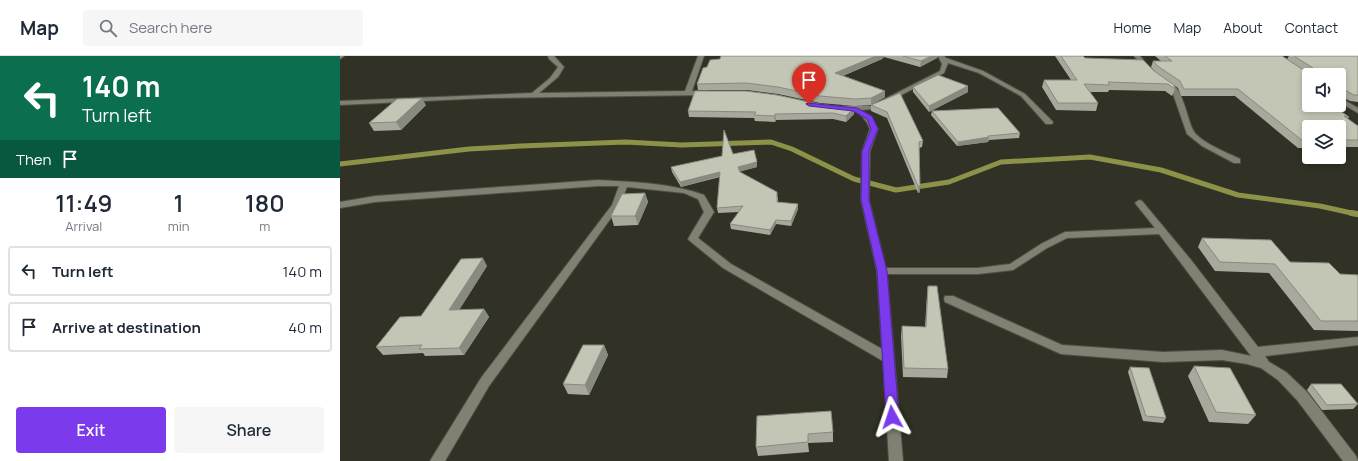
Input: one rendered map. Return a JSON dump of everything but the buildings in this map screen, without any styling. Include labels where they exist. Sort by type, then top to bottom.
[{"type":"street","points":[[534,95],[540,88],[555,78],[559,73],[561,67],[551,58],[551,56]]},
{"type":"street","points":[[688,93],[702,56]]},
{"type":"street","points":[[1137,56],[1156,78],[1175,90],[1190,132],[1205,144],[1237,160]]},
{"type":"street","points":[[834,108],[872,108],[942,72],[946,65],[944,58]]},
{"type":"street","points":[[944,58],[981,72],[1023,95],[1049,122]]},
{"type":"street","points":[[340,103],[534,95],[666,95],[718,93]]},
{"type":"street","points":[[1346,103],[1358,111]]},
{"type":"street","points":[[855,109],[870,118],[874,129],[866,151],[864,175],[865,200],[882,271],[896,461]]},
{"type":"street","points":[[340,205],[375,199],[598,183],[624,184],[685,191],[701,197],[709,212],[693,239],[727,266],[888,358]]},
{"type":"street","points":[[437,461],[485,382],[616,205],[624,184]]},
{"type":"street","points":[[1139,203],[1187,262],[1265,365]]},
{"type":"street","points":[[882,271],[978,271],[1013,267],[1044,246],[1065,235],[1161,231]]},
{"type":"street","points":[[949,299],[1060,350],[1163,357],[1222,355],[1248,358],[1265,365],[1282,376],[1302,396],[1351,461]]},
{"type":"street","points":[[1255,352],[1358,340]]},
{"type":"waterway","points":[[340,164],[469,149],[521,146],[625,142],[682,145],[771,142],[792,149],[854,179],[896,190],[949,182],[1001,162],[1090,157],[1161,170],[1238,195],[1320,206],[1352,213]]},
{"type":"waterway","points":[[1352,213],[1358,214]]},
{"type":"route","points":[[809,104],[855,109],[870,118],[874,129],[866,151],[864,170],[865,200],[882,271],[892,417]]}]
